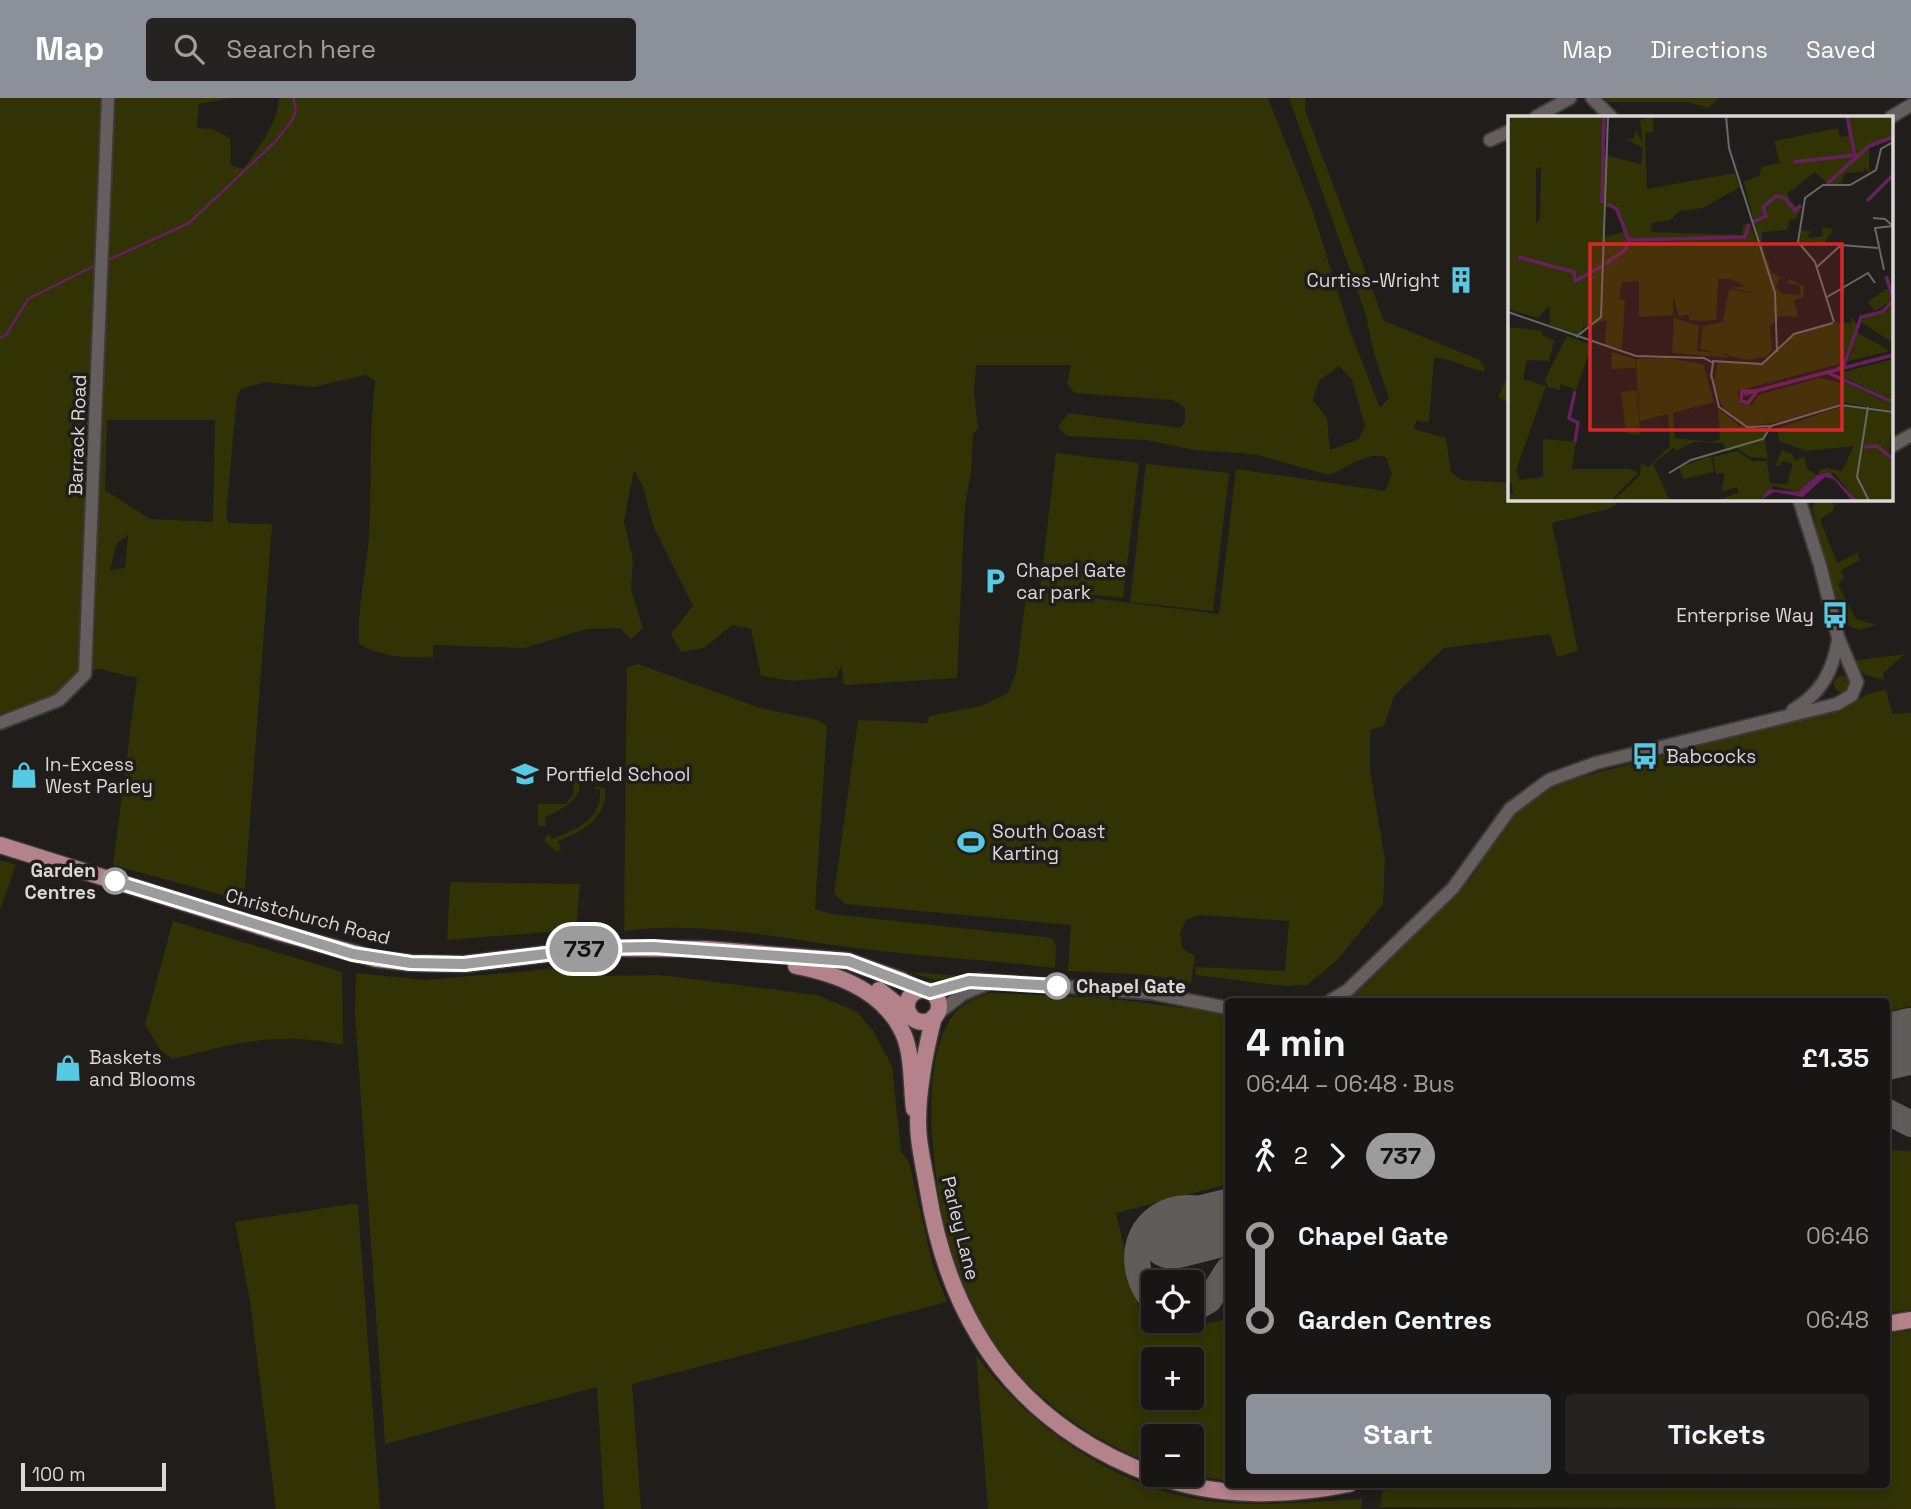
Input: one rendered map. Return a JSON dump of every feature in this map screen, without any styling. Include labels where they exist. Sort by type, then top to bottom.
[{"type":"main road","name":"Christchurch Road","points":[[0,845],[285,934],[376,959],[464,964],[595,948],[653,947],[848,961],[925,991]]},
{"type":"main road","points":[[760,955],[782,963],[839,975],[885,1007],[903,1034],[919,1136]]},
{"type":"main road","name":"Christchurch Road","points":[[782,957],[849,972],[876,988],[910,1015]]},
{"type":"main road","points":[[925,991],[937,1000],[935,1015],[920,1022],[910,1015],[908,999],[925,991]]},
{"type":"main road","name":"Parley Lane","points":[[910,1015],[920,1107]]},
{"type":"main road","name":"Parley Lane","points":[[935,1015],[920,1107],[919,1136],[940,1249],[950,1281],[980,1340],[1015,1385],[1055,1423],[1104,1454],[1141,1470]]},
{"type":"main road","points":[[1890,1323],[1911,1320]]},
{"type":"main road","name":"Parley Lane","points":[[1194,1487],[1229,1492],[1301,1492],[1325,1488]]},
{"type":"street","name":"Barrack Road","points":[[0,723],[59,700],[85,674],[108,98]]},
{"type":"street","points":[[1538,116],[1570,98]]},
{"type":"street","points":[[1592,98],[1610,116]]},
{"type":"street","points":[[1893,116],[1911,105]]},
{"type":"street","points":[[1490,139],[1508,132]]},
{"type":"street","points":[[1894,445],[1911,435]]},
{"type":"street","points":[[1334,998],[1348,990],[1470,868],[1510,808],[1549,780],[1596,763],[1837,704],[1846,698],[1857,686],[1838,637],[1821,565],[1800,500]]},
{"type":"street","points":[[1838,637],[1828,688],[1833,696],[1846,698]]},
{"type":"street","points":[[1779,718],[1805,703],[1829,676],[1839,669],[1852,672]]},
{"type":"street","points":[[925,991],[969,981],[994,982],[1151,993],[1225,1008]]},
{"type":"street","points":[[935,1015],[963,994],[994,982]]},
{"type":"shaded area","points":[[0,98],[232,98],[199,104],[197,128],[213,129],[230,138],[231,165],[243,169],[271,126],[279,98],[1268,98],[1313,212],[1350,331],[1380,408],[1389,398],[1374,354],[1366,315],[1289,98],[1305,98],[1305,110],[1384,321],[1480,360],[1485,368],[1484,371],[1477,370],[1447,359],[1434,358],[1429,422],[1416,421],[1414,429],[1446,438],[1451,472],[1461,480],[1508,483],[1508,500],[1616,500],[1616,505],[1608,509],[1552,523],[1578,651],[1557,657],[1550,634],[1444,648],[1394,696],[1384,726],[1370,730],[1370,771],[1385,860],[1383,904],[1337,960],[1307,985],[1285,986],[1196,975],[1195,967],[1285,971],[1289,921],[1200,915],[1187,919],[1180,933],[1182,948],[1195,956],[1191,983],[1150,975],[1068,971],[1071,925],[845,904],[834,894],[858,720],[927,723],[929,716],[981,706],[1008,693],[1016,673],[1026,597],[1034,591],[1219,614],[1236,469],[1385,491],[1392,474],[1386,457],[1379,456],[1364,458],[1329,475],[1253,454],[1194,450],[1146,440],[1067,436],[1058,427],[1068,413],[1180,428],[1185,421],[1185,408],[1173,400],[1074,393],[1067,383],[1071,365],[976,365],[974,392],[978,428],[973,434],[971,472],[965,505],[957,678],[844,685],[841,665],[837,677],[793,681],[761,676],[751,629],[732,625],[704,648],[681,652],[671,634],[693,606],[653,525],[643,487],[634,470],[624,521],[633,560],[631,589],[643,628],[631,639],[620,628],[586,629],[525,648],[433,645],[433,657],[386,655],[368,649],[359,644],[360,604],[369,537],[375,381],[366,375],[313,387],[267,382],[243,388],[237,395],[226,516],[229,523],[272,524],[244,901],[113,865],[137,678],[100,669],[77,672],[61,690],[33,704],[0,714]],"holes":[[[1339,366],[1352,380],[1365,426],[1359,439],[1330,450],[1327,418],[1313,400],[1319,381]],[[107,420],[215,420],[213,522],[150,519],[105,490]],[[128,535],[125,568],[110,570],[117,543]]]},
{"type":"shaded area","points":[[1605,98],[1720,98],[1708,108],[1688,102],[1608,102]]},
{"type":"shaded area","points":[[1508,375],[1508,402],[1498,397]]},
{"type":"shaded area","points":[[1056,453],[1139,463],[1123,598],[1040,589]]},
{"type":"shaded area","points":[[1146,464],[1229,473],[1213,611],[1130,602]]},
{"type":"shaded area","points":[[1816,500],[1832,500],[1833,511],[1820,519],[1837,563],[1857,553],[1860,560],[1841,570],[1844,577],[1838,585],[1856,619],[1877,625],[1859,630],[1840,622],[1812,508]]},
{"type":"shaded area","points":[[1905,654],[1883,673],[1884,680],[1865,675],[1853,661]]},
{"type":"shaded area","points":[[638,664],[760,708],[818,720],[827,726],[815,909],[831,914],[1052,938],[1056,946],[1055,968],[887,952],[714,929],[654,928],[624,931],[627,667]]},
{"type":"shaded area","points":[[1839,676],[1845,676],[1850,684],[1848,690],[1839,692],[1834,687],[1834,681]]},
{"type":"shaded area","points":[[1886,690],[1892,714],[1911,713],[1911,1006],[1890,1011],[1890,998],[1345,998],[1399,951],[1472,877],[1509,819],[1534,797],[1555,784],[1841,708]]},
{"type":"shaded area","points":[[564,769],[574,776],[579,784],[579,791],[562,809],[545,817],[546,826],[538,826],[538,804],[566,804],[573,794],[574,785],[563,774]]},
{"type":"shaded area","points":[[596,786],[605,789],[605,799],[598,816],[584,828],[558,841],[561,849],[557,852],[545,842],[545,838],[549,834],[551,839],[569,832],[592,816],[599,800],[600,790],[594,789]]},
{"type":"shaded area","points":[[0,860],[16,865],[0,910]]},
{"type":"shaded area","points":[[450,882],[580,884],[576,930],[447,940]]},
{"type":"shaded area","points":[[173,921],[342,972],[343,1045],[276,1039],[238,1044],[173,1059],[160,1050],[145,1024]]},
{"type":"shaded area","points":[[584,966],[606,976],[659,975],[817,995],[857,1012],[874,1032],[892,1066],[901,1151],[909,1162],[933,1266],[947,1302],[632,1384],[641,1509],[604,1509],[597,1387],[385,1444],[355,1014],[356,973],[425,980]]},
{"type":"shaded area","points":[[909,972],[965,976],[935,980]]},
{"type":"shaded area","points":[[991,993],[1106,998],[1184,1008],[1186,1005],[1225,1013],[1225,1185],[1116,1213],[1141,1313],[1141,1333],[1204,1333],[1204,1324],[1225,1320],[1225,1480],[1204,1477],[1204,1424],[1141,1424],[1141,1459],[1082,1428],[1040,1395],[1004,1357],[970,1302],[948,1242],[938,1189],[932,1124],[935,1061],[943,1034],[963,1005]]},
{"type":"shaded area","points":[[1890,1150],[1911,1151],[1911,1310],[1890,1313]]},
{"type":"shaded area","points":[[358,1205],[380,1509],[276,1509],[250,1301],[235,1222]]},
{"type":"shaded area","points":[[1911,1330],[1911,1509],[1380,1507],[1383,1490],[1389,1488],[1890,1488],[1890,1333]]},
{"type":"shaded area","points":[[976,1355],[1024,1409],[1052,1432],[1082,1453],[1141,1483],[1141,1487],[1236,1503],[1272,1504],[1363,1499],[1361,1509],[988,1509]]},
{"type":"waterway","points":[[110,259],[189,223],[276,141],[293,119],[296,109],[293,98]]},
{"type":"waterway","points":[[0,338],[6,335],[28,299],[94,266]]},
{"type":"taxiway","points":[[1890,1044],[1911,1036]]},
{"type":"taxiway","points":[[1890,1113],[1911,1124]]},
{"type":"taxiway","points":[[1141,1278],[1137,1262],[1138,1249],[1149,1225],[1159,1216],[1173,1210],[1194,1208],[1225,1213]]},
{"type":"taxiway","points":[[1204,1303],[1209,1300],[1225,1275]]},
{"type":"runway","points":[[1890,1046],[1911,1041]]},
{"type":"runway","points":[[1172,1236],[1225,1223]]},
{"type":"bus line","name":"737","points":[[115,881],[353,954],[411,963],[464,964],[595,948],[653,947],[848,961],[930,992],[949,985],[979,980],[1057,986]]},
{"type":"place","name":"Curtiss-Wright","points":[[1461,280]]},
{"type":"place","name":"Chapel Gate car park","points":[[995,581]]},
{"type":"place","name":"Enterprise Way","points":[[1835,615]]},
{"type":"place","name":"Babcocks","points":[[1645,756]]},
{"type":"place","name":"Portfield School","points":[[525,774]]},
{"type":"place","name":"In-Excess West Parley","points":[[24,775]]},
{"type":"place","name":"South Coast Karting","points":[[971,842]]},
{"type":"place","name":"Garden Centres","points":[[115,881]]},
{"type":"place","name":"Chapel Gate","points":[[1057,986]]},
{"type":"place","name":"Baskets and Blooms","points":[[68,1068]]}]
